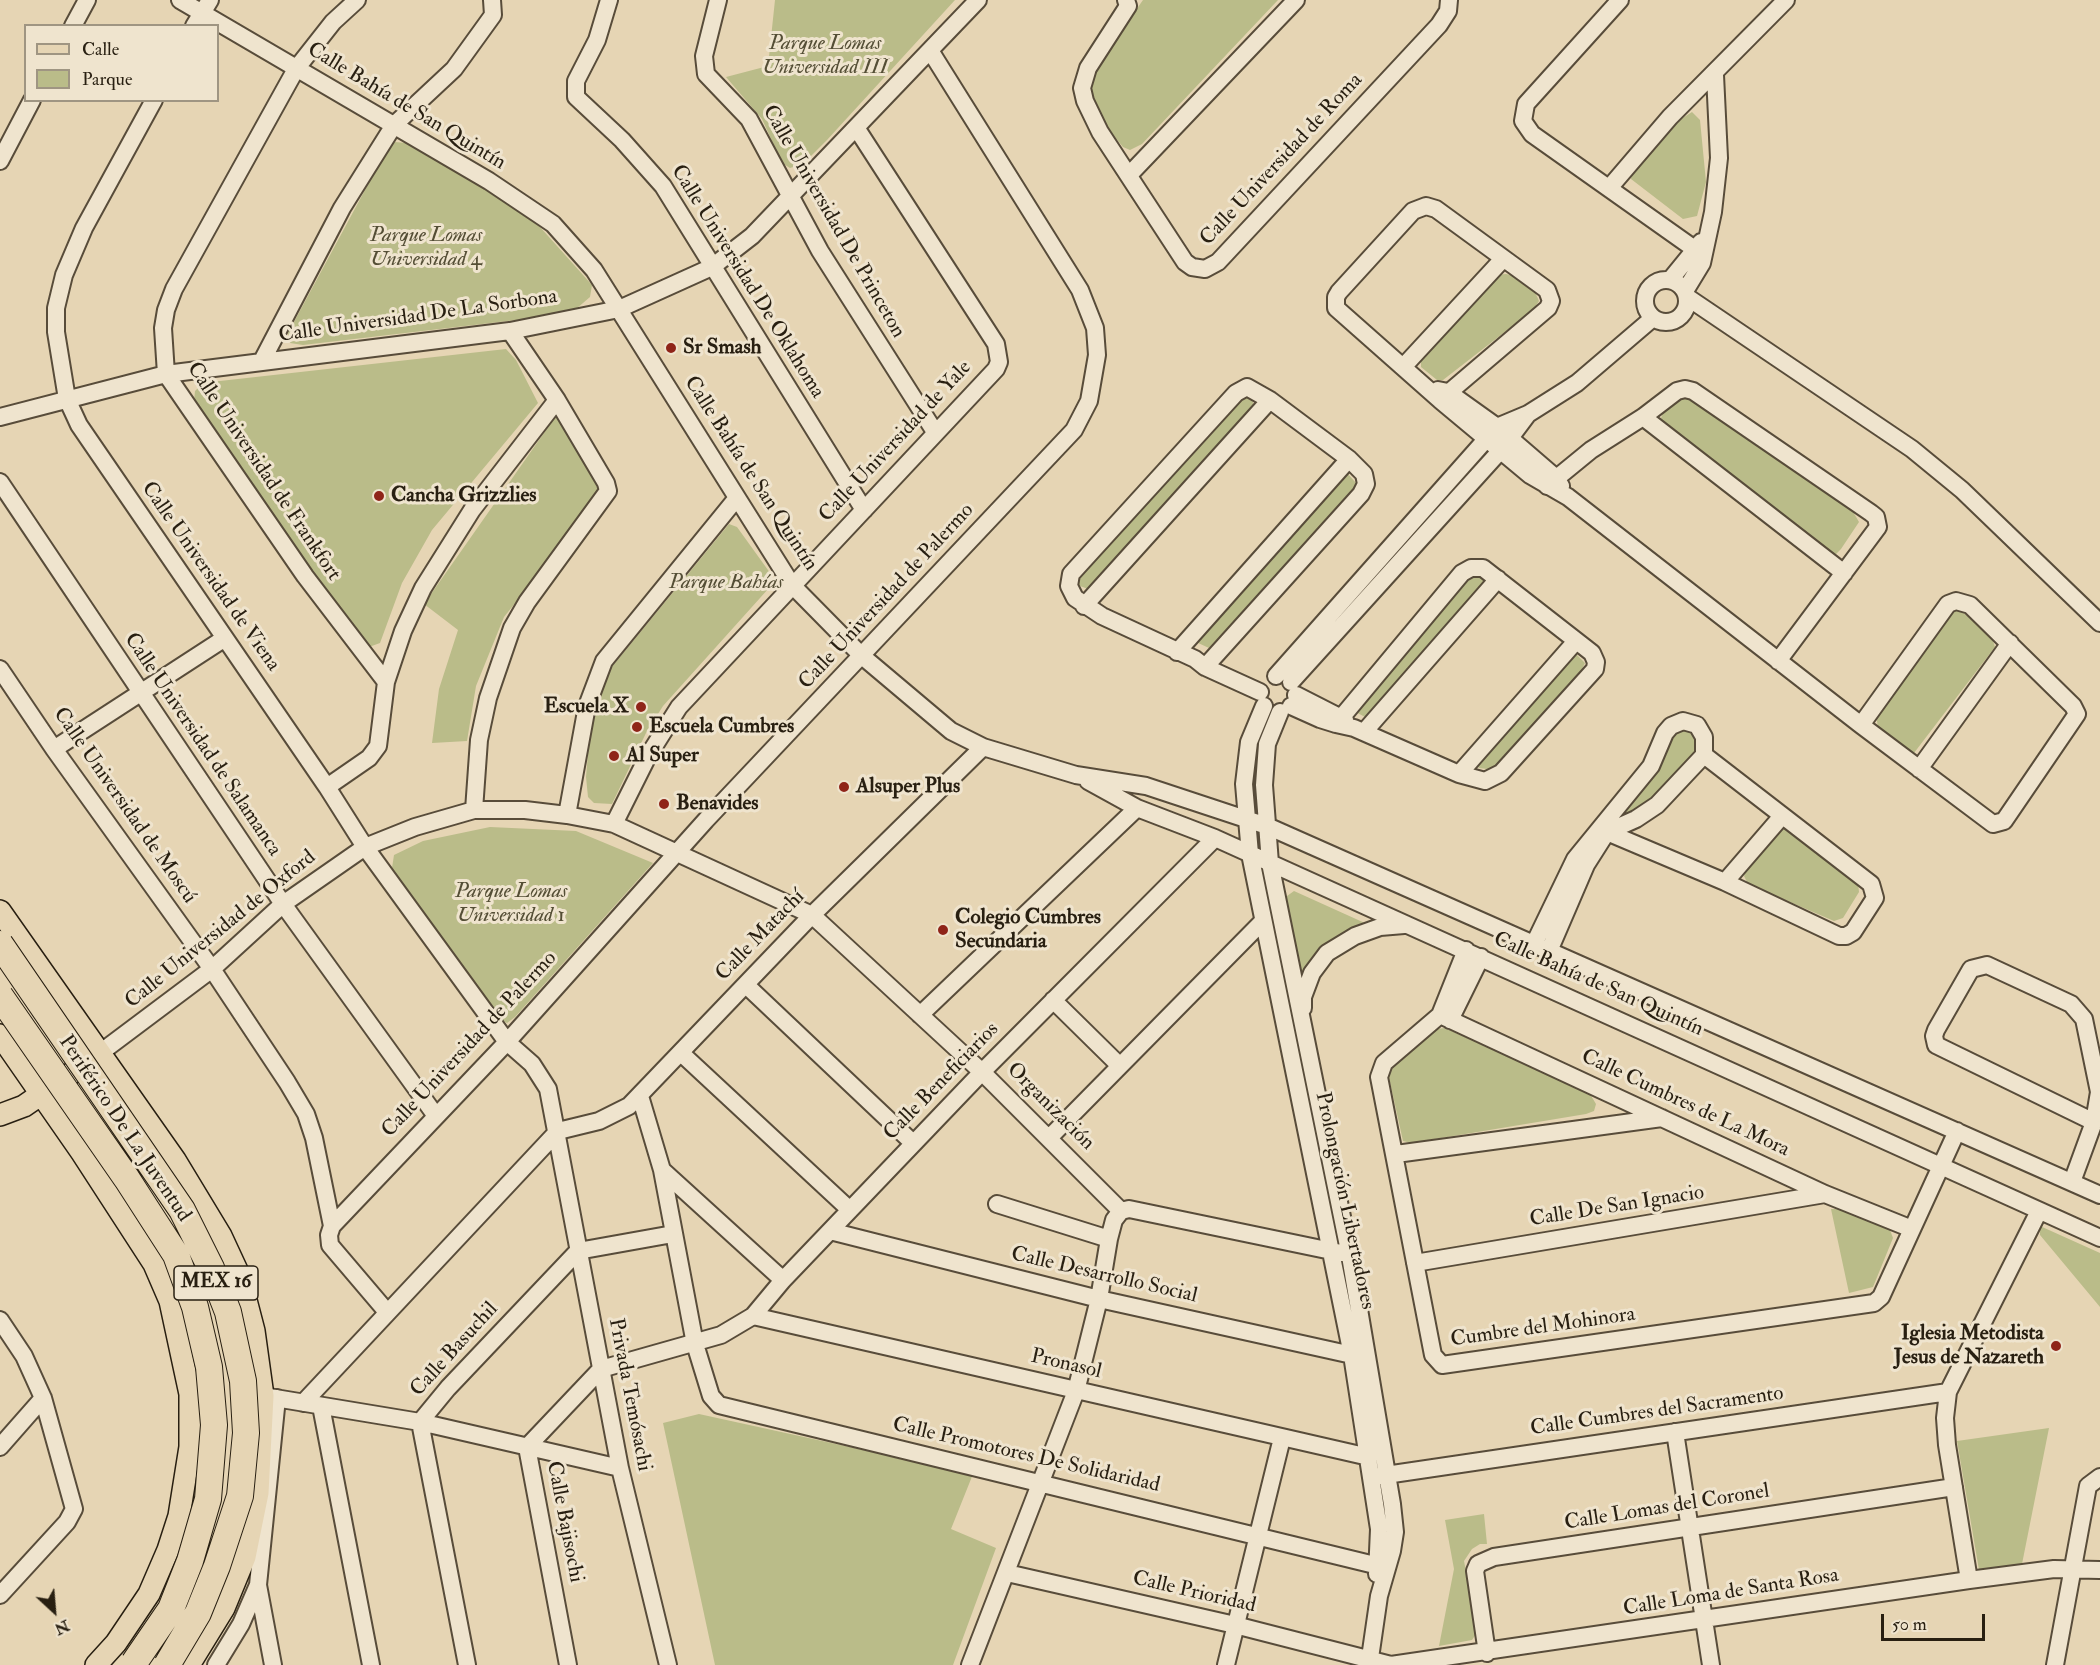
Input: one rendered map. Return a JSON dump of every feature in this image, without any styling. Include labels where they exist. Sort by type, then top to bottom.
[{"type":"highway","name":"Periférico De La Juventud","points":[[0,944],[182,1210],[211,1268],[228,1312],[243,1381],[246,1433],[240,1496],[217,1566],[198,1613],[167,1665]]},
{"type":"highway","name":"Periférico De La Juventud","points":[[0,996],[127,1179],[176,1255],[195,1307],[209,1367],[214,1425],[208,1499],[190,1561],[171,1609],[134,1663]]},
{"type":"main road","points":[[0,911],[175,1160],[221,1236],[240,1277],[254,1331],[270,1397],[258,1493],[245,1557],[224,1608],[189,1665]]},
{"type":"main road","points":[[14,1055],[24,1057],[44,1050],[66,1034],[72,1026],[73,1017]]},
{"type":"main road","points":[[0,1035],[82,1153],[154,1264],[170,1301],[190,1394],[190,1447],[179,1516],[168,1550],[149,1593],[116,1643],[96,1665]]},
{"type":"main road","points":[[0,1115],[24,1106],[100,1053]]},
{"type":"main road","points":[[82,1153],[103,1129],[122,1119],[143,1116]]},
{"type":"street","points":[[74,24],[87,0]]},
{"type":"street","name":"Calle Bahía de San Quintín","points":[[180,0],[489,181],[553,224],[594,270],[792,585],[862,657],[941,723],[983,747],[1076,775],[1146,786],[1267,826],[2100,1195]]},
{"type":"street","name":"Calle Universidad de Frankfort","points":[[357,0],[333,22],[296,69],[174,289],[166,310],[164,328],[166,374],[305,576],[386,682]]},
{"type":"street","points":[[262,361],[342,208],[394,125],[454,69],[493,15],[492,0]]},
{"type":"street","name":"Calle Universidad De Oklahoma","points":[[609,0],[597,40],[576,81],[575,92],[579,101],[622,140],[663,186],[864,510]]},
{"type":"street","name":"Calle Universidad De Princeton","points":[[718,0],[704,56],[706,74],[749,119],[820,251],[934,432]]},
{"type":"street","name":"Calle Universidad De La Sorbona","points":[[0,417],[166,374],[510,332],[619,309],[712,267],[752,236],[931,52],[978,0]]},
{"type":"street","points":[[1127,3],[1094,58],[1082,88],[1091,115],[1130,174],[1296,0]]},
{"type":"street","points":[[1620,0],[1526,104],[1523,121],[1532,134],[1701,247]]},
{"type":"street","points":[[1610,187],[1670,117],[1715,75],[1786,0]]},
{"type":"street","name":"Calle Universidad de Roma","points":[[1130,174],[1185,262],[1198,269],[1212,267],[1439,25],[1449,6]]},
{"type":"street","name":"Calle Universidad de Palermo","points":[[332,1226],[507,1042],[676,854],[1074,430],[1089,401],[1095,381],[1097,355],[1095,328],[1080,290],[931,52]]},
{"type":"street","points":[[1701,247],[1670,280],[1656,282],[1647,293],[1646,306],[1653,318],[1665,322],[1677,319],[1686,309],[1686,294],[1699,271],[1701,247],[1713,212],[1719,158],[1715,75]]},
{"type":"street","points":[[0,161],[31,102]]},
{"type":"street","name":"Calle Universidad de Viena","points":[[153,102],[84,228],[64,275],[56,309],[56,332],[67,399],[79,425],[327,786],[365,847],[507,1042],[542,1077],[548,1089],[558,1131]]},
{"type":"street","name":"Calle Universidad de Yale","points":[[614,824],[648,756],[679,707],[934,432],[996,369],[999,354],[996,344],[857,129]]},
{"type":"street","points":[[1439,393],[1550,305],[1551,297],[1547,290],[1431,207],[1418,208],[1339,292],[1335,302],[1340,313],[1404,366],[1439,393],[1492,433],[1568,497],[1861,725],[1991,823],[1998,825],[2004,821],[2077,714],[2073,706],[2010,643],[1966,602],[1956,601],[1948,604],[1861,725]]},
{"type":"street","points":[[1404,366],[1502,260]]},
{"type":"street","points":[[1670,280],[1686,294],[1912,449],[1962,490],[2100,622]]},
{"type":"street","points":[[1278,694],[1438,492],[1492,433],[1528,414],[1577,383],[1653,318]]},
{"type":"street","points":[[474,810],[481,729],[491,688],[512,628],[527,602],[607,495],[606,483],[556,400],[510,332]]},
{"type":"street","points":[[1204,662],[1361,494],[1366,478],[1349,459],[1253,388],[1240,389],[1071,574],[1069,586],[1071,594],[1084,606],[1177,652],[1339,720],[1459,774],[1485,781],[1497,776],[1595,669],[1594,657],[1576,640],[1480,567],[1462,573],[1339,720]]},
{"type":"street","points":[[1551,482],[1677,391],[1689,389],[1871,513],[1876,517],[1878,527],[1778,660]]},
{"type":"street","points":[[327,786],[369,758],[378,746],[386,682],[403,631],[445,549],[556,400]]},
{"type":"street","points":[[1084,606],[1270,400]]},
{"type":"street","points":[[1278,694],[1506,445],[1528,414]]},
{"type":"street","points":[[1642,417],[1844,573]]},
{"type":"street","points":[[1177,652],[1349,459]]},
{"type":"street","name":"Calle Universidad de Salamanca","points":[[0,483],[140,695],[283,904],[436,1116]]},
{"type":"street","points":[[1438,492],[1453,504]]},
{"type":"street","points":[[567,815],[587,706],[604,661],[736,499]]},
{"type":"street","points":[[1359,730],[1498,579]]},
{"type":"street","points":[[54,749],[225,638]]},
{"type":"street","points":[[1459,774],[1576,640]]},
{"type":"street","points":[[1919,769],[2010,643]]},
{"type":"street","name":"Calle Universidad de Moscú","points":[[0,669],[54,749],[212,969],[306,1114],[314,1138],[332,1226]]},
{"type":"street","name":"Prolongación Libertadores","points":[[1278,694],[1249,742],[1244,784],[1250,854],[1333,1251],[1360,1357],[1380,1475],[1395,1532],[1382,1567],[1369,1663]]},
{"type":"street","name":"Prolongación Libertadores","points":[[1278,694],[1267,744],[1264,785],[1270,863],[1350,1256],[1369,1457],[1380,1475]]},
{"type":"street","points":[[1541,947],[1603,830],[1651,766],[1661,740],[1671,726],[1683,721],[1697,725],[1704,737],[1704,755],[1657,805],[1636,819],[1603,830]]},
{"type":"street","name":"Calle Matachí","points":[[558,1131],[616,1114],[640,1096],[813,915],[983,747]]},
{"type":"street","points":[[1603,830],[1725,882],[1839,936],[1846,936],[1853,932],[1875,898],[1874,888],[1704,755]]},
{"type":"street","name":"Calle Bahía de San Quintín","points":[[1076,775],[1137,808],[1215,838],[1473,953],[2100,1238]]},
{"type":"street","points":[[920,1015],[1137,808]]},
{"type":"street","name":"Calle Universidad de Oxford","points":[[100,1053],[212,969],[283,904],[365,847],[415,827],[474,810],[525,810],[614,824],[813,915]]},
{"type":"street","points":[[1725,882],[1782,816]]},
{"type":"street","name":"Calle Beneficiarios","points":[[695,1344],[721,1335],[753,1316],[783,1280],[913,1143],[1215,838]]},
{"type":"street","name":"Organización","points":[[813,915],[982,1072],[1122,1211]]},
{"type":"street","points":[[1049,1138],[1263,921]]},
{"type":"street","points":[[1286,1031],[1303,1027],[1304,997],[1312,973],[1327,953],[1355,936],[1380,927],[1408,925]]},
{"type":"street","name":"Cumbre del Mohinora","points":[[1473,953],[1445,1018],[1381,1067],[1379,1077],[1433,1355],[1437,1362],[1446,1366],[1869,1305],[1881,1297],[1957,1131]]},
{"type":"street","points":[[2072,1182],[2094,1122],[2099,1092],[2082,1013],[2071,1004],[1987,965],[1971,969],[1936,1030],[1934,1036],[1936,1045],[2094,1122]]},
{"type":"street","points":[[746,985],[913,1143]]},
{"type":"street","points":[[1053,1000],[1119,1065]]},
{"type":"street","name":"Calle Cumbres de La Mora","points":[[1445,1018],[1826,1194],[1912,1229]]},
{"type":"street","points":[[681,1053],[850,1210]]},
{"type":"street","name":"Calle Promotores De Solidaridad","points":[[640,1096],[662,1170],[695,1344],[711,1396],[725,1408],[1382,1567]]},
{"type":"street","points":[[1395,1154],[1662,1118]]},
{"type":"street","points":[[303,1403],[558,1131]]},
{"type":"street","name":"Privada Temósachi","points":[[558,1131],[578,1251],[620,1468],[668,1665]]},
{"type":"street","points":[[662,1170],[783,1280]]},
{"type":"street","name":"Calle De San Ignacio","points":[[1415,1263],[1826,1194]]},
{"type":"street","points":[[997,1204],[1109,1239]]},
{"type":"street","points":[[971,1665],[1076,1391],[1098,1299],[1109,1239],[1114,1220],[1122,1211],[1129,1209],[1350,1256]]},
{"type":"street","points":[[1969,1580],[1945,1418],[1948,1392],[2039,1211]]},
{"type":"street","points":[[332,1226],[329,1235],[330,1245],[387,1312]]},
{"type":"street","name":"Calle Desarrollo Social","points":[[830,1231],[1098,1299],[1360,1357]]},
{"type":"street","points":[[578,1251],[674,1234]]},
{"type":"street","name":"Calle Basuchil","points":[[466,1665],[420,1422],[448,1388],[578,1251]]},
{"type":"street","name":"Pronasol","points":[[753,1316],[1369,1457]]},
{"type":"street","points":[[0,1320],[24,1356],[44,1398],[74,1509],[67,1522],[0,1595]]},
{"type":"street","points":[[601,1369],[695,1344]]},
{"type":"street","name":"Calle Bajisochi","points":[[568,1665],[527,1448],[601,1369]]},
{"type":"street","name":"Calle Cumbres del Sacramento","points":[[1380,1475],[1948,1392]]},
{"type":"street","points":[[273,1665],[258,1586],[270,1397],[420,1422],[620,1468]]},
{"type":"street","points":[[0,1447],[44,1398]]},
{"type":"street","points":[[321,1406],[371,1665]]},
{"type":"street","points":[[1675,1432],[1711,1665]]},
{"type":"street","points":[[1226,1665],[1282,1438]]},
{"type":"street","points":[[2055,1665],[2072,1568],[2094,1482]]},
{"type":"street","name":"Calle Lomas del Coronel","points":[[1487,1653],[1475,1571],[1478,1564],[1494,1557],[1954,1487]]},
{"type":"street","name":"Calle Loma de Santa Rosa","points":[[1369,1663],[1405,1665],[1969,1580],[2072,1568],[2100,1570]]},
{"type":"street","name":"Calle Prioridad","points":[[1007,1573],[1235,1625],[1369,1663]]},
{"type":"street","points":[[216,1665],[241,1624],[258,1586]]},
{"type":"green space","name":"Parque Lomas Universidad III","points":[[775,0],[955,0],[827,140],[803,164],[790,168],[782,163],[762,119],[726,77],[768,66]]},
{"type":"green space","points":[[1143,0],[1278,0],[1142,144],[1130,150],[1123,147],[1108,129],[1085,90],[1088,78]]},
{"type":"green space","points":[[1692,112],[1700,120],[1706,182],[1697,216],[1683,219],[1631,179],[1632,171],[1678,121]]},
{"type":"green space","name":"Parque Lomas Universidad 4","points":[[395,142],[406,143],[520,210],[540,227],[592,285],[590,297],[576,309],[525,319],[303,345],[290,343],[288,333],[386,151]]},
{"type":"green space","points":[[1496,275],[1514,276],[1535,292],[1539,301],[1533,310],[1443,380],[1437,380],[1421,367],[1421,360]]},
{"type":"green space","points":[[506,349],[516,360],[538,403],[432,530],[402,583],[380,643],[369,647],[362,643],[198,408],[194,401],[195,391],[201,385],[211,382]]},
{"type":"green space","points":[[1242,392],[1253,402],[1253,406],[1088,589],[1080,586],[1075,580]]},
{"type":"green space","points":[[1680,397],[1689,397],[1852,510],[1859,522],[1841,549],[1835,555],[1825,550],[1665,426],[1661,418],[1664,411]]},
{"type":"green space","points":[[558,413],[600,482],[600,497],[504,617],[476,686],[467,741],[432,743],[439,689],[458,630],[424,604]]},
{"type":"green space","points":[[1347,473],[1356,483],[1355,489],[1209,648],[1196,642]]},
{"type":"green space","name":"Parque Bahías","points":[[729,524],[737,527],[773,577],[769,588],[663,706],[646,733],[612,804],[594,803],[588,797],[586,777],[590,730],[599,694],[611,668]]},
{"type":"green space","points":[[1470,575],[1477,575],[1484,581],[1483,587],[1365,717],[1352,710]]},
{"type":"green space","points":[[1958,608],[1992,638],[1995,647],[1914,753],[1904,748],[1878,727],[1876,716],[1948,612]]},
{"type":"green space","points":[[1576,654],[1585,663],[1581,671],[1495,767],[1479,768],[1476,764],[1570,656]]},
{"type":"green space","points":[[1688,725],[1701,745],[1695,753],[1657,796],[1638,811],[1615,820],[1616,814],[1660,767],[1667,753],[1667,740],[1674,730]]},
{"type":"green space","name":"Parque Lomas Universidad 1","points":[[490,827],[576,831],[653,863],[515,1017],[507,1023],[502,1020],[392,868],[394,855],[423,841]]},
{"type":"green space","points":[[1782,829],[1789,829],[1858,883],[1859,892],[1843,918],[1834,921],[1748,884],[1744,876],[1747,867]]},
{"type":"green space","points":[[1294,891],[1367,924],[1335,938],[1306,967],[1301,982],[1284,904],[1287,896]]},
{"type":"green space","points":[[1445,1028],[1590,1094],[1596,1104],[1594,1111],[1411,1143],[1403,1141],[1388,1073],[1393,1064],[1436,1029]]},
{"type":"green space","points":[[1831,1209],[1839,1209],[1890,1230],[1893,1238],[1873,1287],[1849,1293]]},
{"type":"green space","points":[[2040,1226],[2100,1253],[2100,1307],[2040,1235]]},
{"type":"green space","points":[[699,1414],[973,1474],[951,1529],[996,1548],[953,1665],[715,1665],[663,1423]]},
{"type":"green space","points":[[2049,1428],[2022,1564],[1979,1570],[1957,1441]]},
{"type":"green space","points":[[1484,1514],[1487,1544],[1480,1544],[1472,1549],[1464,1561],[1478,1631],[1472,1640],[1439,1646],[1454,1569],[1445,1520]]},
{"type":"place","name":"Sr Smash","points":[[671,348]]},
{"type":"place","name":"Cancha Grizzlies","points":[[379,496]]},
{"type":"place","name":"Escuela X","points":[[641,707]]},
{"type":"place","name":"Escuela Cumbres","points":[[637,727]]},
{"type":"place","name":"Al Super","points":[[614,756]]},
{"type":"place","name":"Alsuper Plus","points":[[844,787]]},
{"type":"place","name":"Benavides","points":[[664,804]]},
{"type":"place","name":"Colegio Cumbres Secundaria","points":[[943,930]]},
{"type":"place","name":"Iglesia Metodista Jesus de Nazareth","points":[[2056,1346]]}]
